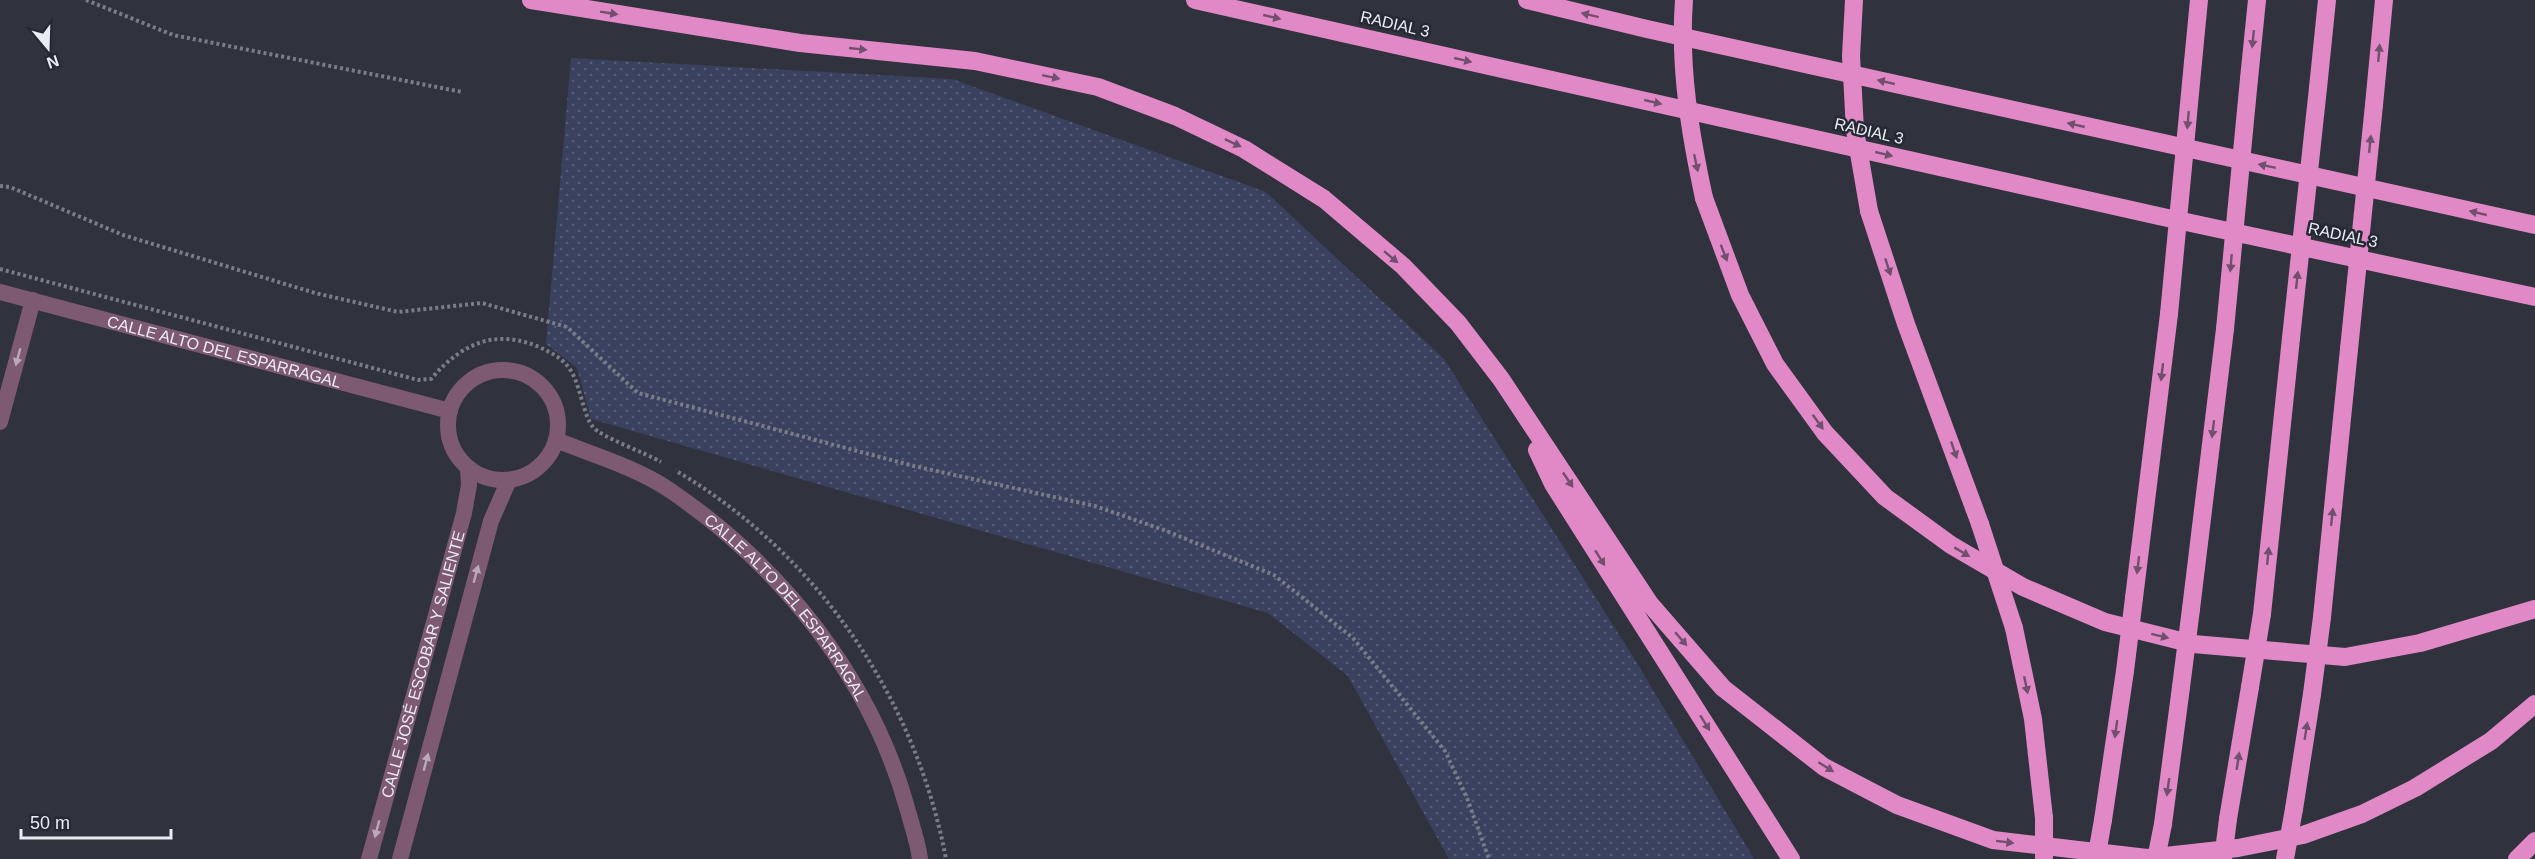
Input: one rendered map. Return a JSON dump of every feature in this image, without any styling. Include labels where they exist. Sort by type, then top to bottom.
[{"type":"highway","points":[[531,0],[800,43],[975,61],[1098,87],[1175,116],[1244,148],[1324,200],[1403,266],[1458,323],[1501,379],[1650,604],[1723,688],[1824,767],[1897,805],[1994,840],[2147,858],[2238,848],[2303,835],[2361,814],[2415,788],[2491,741],[2535,704]]},
{"type":"highway","name":"RADIAL 3","points":[[1195,0],[2128,209],[2535,297]]},
{"type":"highway","points":[[1527,0],[1670,34],[2535,225]]},
{"type":"highway","points":[[1684,0],[1684,72],[1690,134],[1704,198],[1740,295],[1775,364],[1826,433],[1885,496],[1951,545],[2023,587],[2105,622],[2193,644],[2345,657],[2420,643],[2535,609]]},
{"type":"highway","points":[[1854,0],[1851,56],[1855,130],[1869,211],[1906,324],[1980,524],[2014,628],[2033,719],[2044,818],[2044,859]]},
{"type":"highway","points":[[2096,859],[2125,671],[2169,314],[2199,0]]},
{"type":"highway","points":[[2156,859],[2163,824],[2181,687],[2225,329],[2257,0]]},
{"type":"highway","points":[[2223,859],[2262,614],[2327,0]]},
{"type":"highway","points":[[2285,859],[2312,694],[2322,616],[2384,0]]},
{"type":"highway","points":[[1501,379],[1554,484],[1791,859]]},
{"type":"highway","points":[[2517,859],[2535,841]]},
{"type":"street","name":"CALLE ALTO DEL ESPARRAGAL","points":[[0,292],[450,411]]},
{"type":"street","points":[[0,422],[33,300]]},
{"type":"street","points":[[499,371],[518,373],[542,387],[553,403],[558,421],[556,440],[546,459],[530,473],[509,480],[488,478],[468,468],[461,460],[448,432],[450,411],[458,394],[480,376],[499,371]]},
{"type":"street","name":"CALLE ALTO DEL ESPARRAGAL","points":[[556,440],[606,459],[667,488],[737,541],[800,606],[833,651],[868,711],[898,773],[920,859]]},
{"type":"street","name":"CALLE JOSÉ ESCOBAR Y SALIENTE","points":[[369,859],[464,513],[469,485],[468,468]]},
{"type":"street","name":"CALLE JOSÉ ESCOBAR Y SALIENTE","points":[[400,859],[491,521],[509,480]]},
{"type":"path","points":[[86,0],[173,35],[462,92]]},
{"type":"path","points":[[0,186],[10,187],[123,235],[315,293],[398,312],[482,303],[567,327],[638,393],[914,466],[1095,506],[1164,530],[1274,574],[1353,638],[1445,751],[1467,798],[1489,859]]},
{"type":"path","points":[[0,269],[418,380],[431,379],[447,360],[466,347],[491,340],[514,339],[530,343],[556,354],[571,370],[591,425],[598,432],[644,451],[664,463]]},
{"type":"path","points":[[674,469],[705,488],[780,548],[817,587],[842,620],[901,718],[933,805],[946,859]]},
{"type":"shaded area","points":[[571,58],[952,79],[1266,192],[1444,359],[1632,655],[1754,859],[1449,859],[1348,676],[1268,613],[591,419],[577,368],[546,344]]}]
